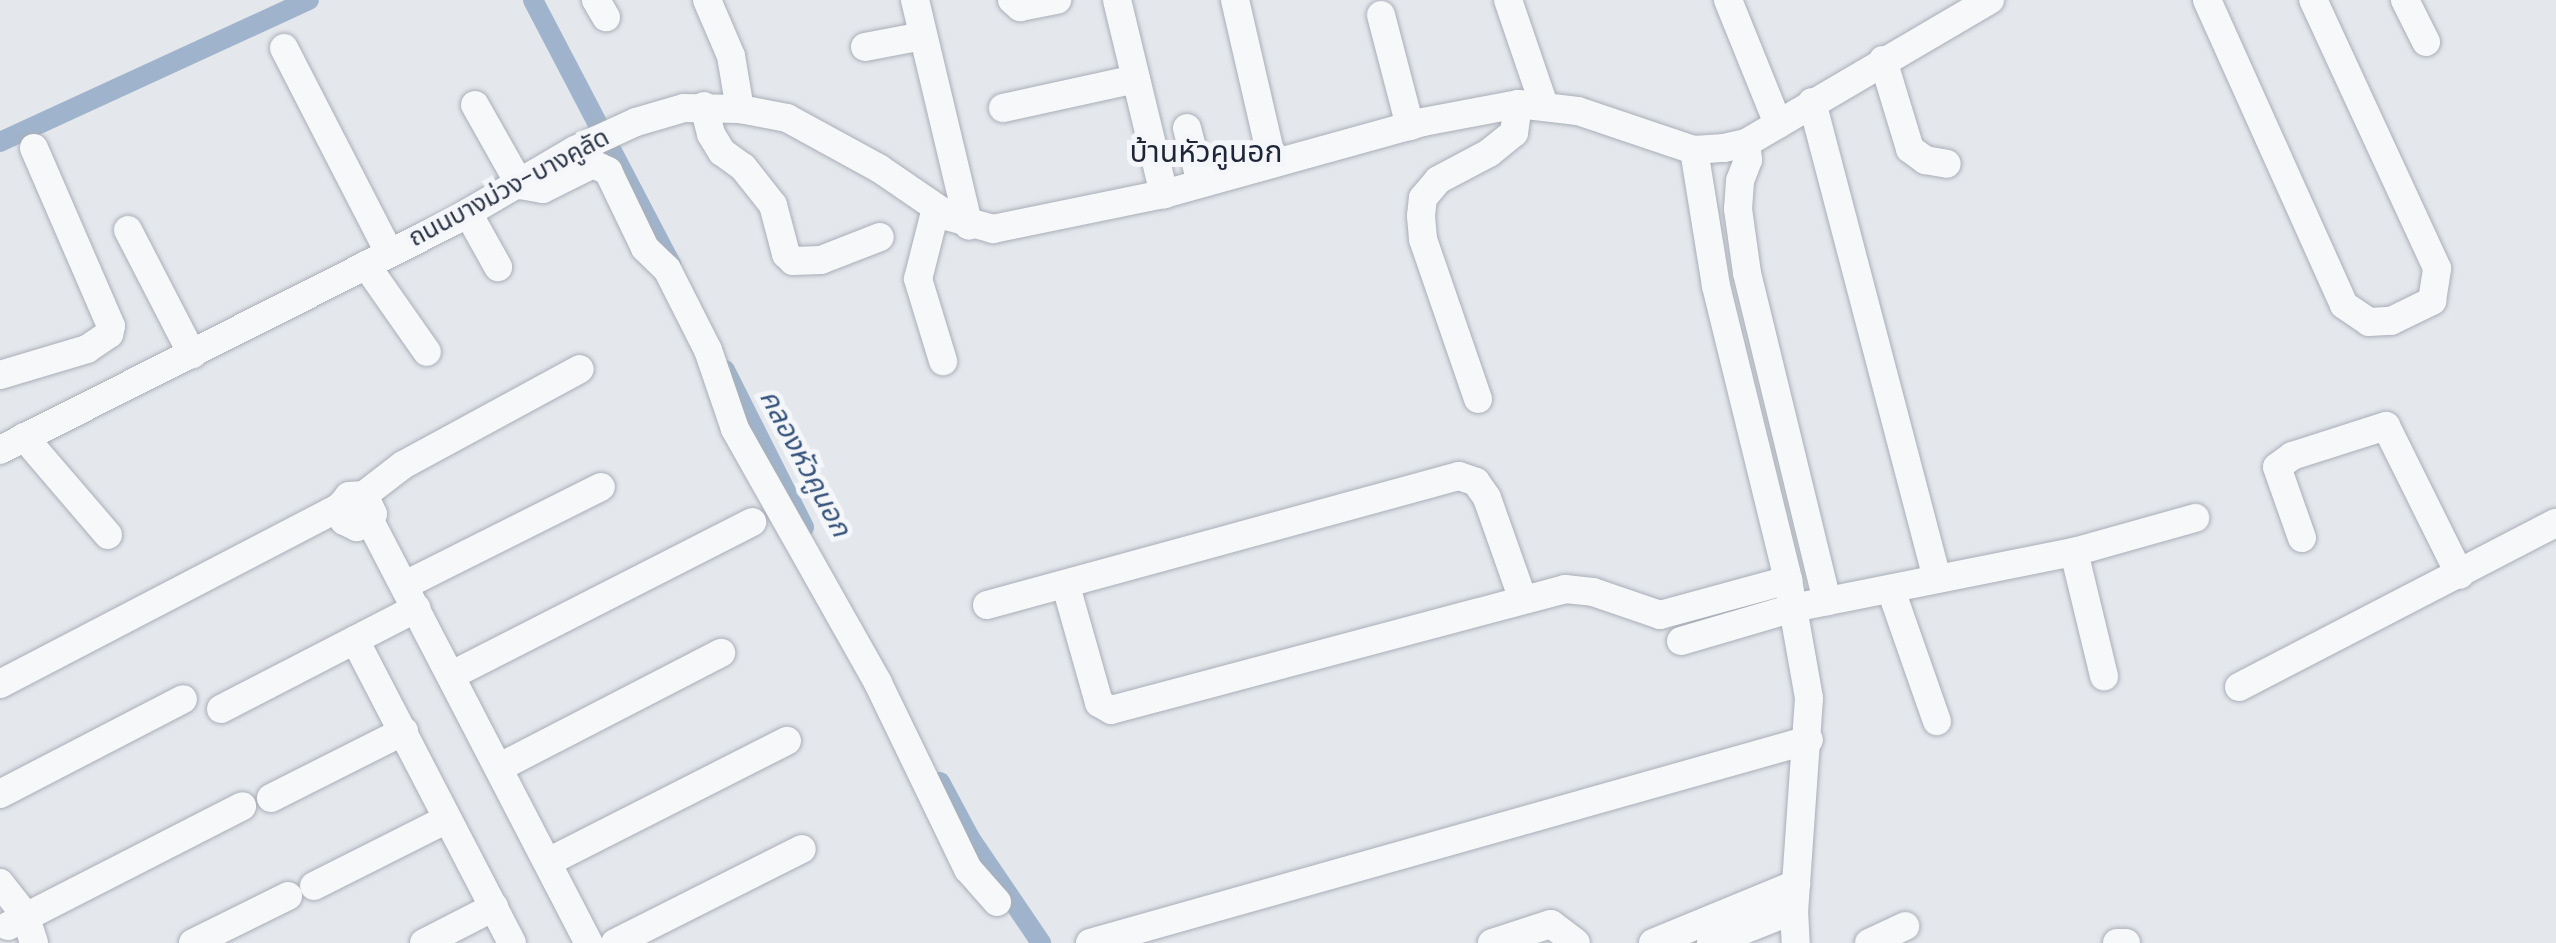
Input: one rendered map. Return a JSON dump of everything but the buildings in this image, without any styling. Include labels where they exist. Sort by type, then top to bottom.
[{"type":"street","points":[[707,0],[731,56],[740,109]]},
{"type":"street","points":[[915,0],[969,226]]},
{"type":"street","points":[[1012,0],[1020,7],[1057,0]]},
{"type":"street","points":[[1118,0],[1164,194]]},
{"type":"street","points":[[1235,0],[1273,164]]},
{"type":"street","points":[[1478,399],[1423,239],[1420,216],[1423,198],[1438,180],[1489,154],[1514,133],[1531,104],[1508,0]]},
{"type":"street","points":[[1728,0],[1778,124]]},
{"type":"street","points":[[2206,0],[2344,305],[2369,322],[2390,320],[2432,301],[2438,268],[2313,0]]},
{"type":"street","points":[[2405,0],[2426,42]]},
{"type":"street","name":"ถนนบางม่วง-บางคูลัด","points":[[8,441],[192,354],[468,213],[576,150],[636,122],[704,106],[787,118],[822,134],[969,226],[993,230],[1032,225],[1164,194],[1410,126],[1531,104],[1578,110],[1694,150],[1746,143],[1980,2]]},
{"type":"street","points":[[1381,15],[1410,126]]},
{"type":"street","points":[[865,47],[923,36]]},
{"type":"street","points":[[284,48],[378,259],[428,352]]},
{"type":"street","points":[[1883,60],[1910,149],[1925,160],[1948,164]]},
{"type":"street","points":[[1003,108],[1136,79]]},
{"type":"street","points":[[1812,102],[1937,579]]},
{"type":"street","points":[[475,105],[520,185],[543,188],[592,164],[608,171],[645,248],[667,269],[708,350],[735,429],[878,683],[968,869],[997,902]]},
{"type":"street","points":[[704,106],[711,134],[722,152],[742,167],[772,204],[786,254],[793,261],[821,260],[880,237]]},
{"type":"street","points":[[1187,128],[1201,183]]},
{"type":"street","points":[[1746,143],[1748,160],[1740,181],[1738,209],[1747,273],[1827,601]]},
{"type":"street","points":[[0,376],[87,349],[110,334],[111,326],[34,148]]},
{"type":"street","points":[[1694,150],[1716,286],[1790,594],[1809,698],[1795,897],[1796,943]]},
{"type":"street","points":[[936,208],[918,279],[943,362]]},
{"type":"street","points":[[468,213],[498,266]]},
{"type":"street","points":[[128,230],[192,354]]},
{"type":"street","points":[[0,684],[358,508],[403,465],[580,369]]},
{"type":"street","points":[[2302,538],[2277,467],[2292,456],[2386,426],[2460,575]]},
{"type":"street","points":[[8,441],[108,535]]},
{"type":"street","points":[[988,605],[1459,476],[1470,477],[1482,488],[1522,597]]},
{"type":"street","points":[[221,708],[355,640],[411,596],[601,488]]},
{"type":"street","points":[[358,508],[411,596],[589,943]]},
{"type":"street","points":[[1066,586],[1099,703],[1111,710],[1522,597],[1581,589],[1660,615],[1790,594],[1827,601],[2074,552],[2196,518]]},
{"type":"street","points":[[452,675],[752,522]]},
{"type":"street","points":[[2240,686],[2556,523]]},
{"type":"street","points":[[2074,552],[2104,676]]},
{"type":"street","points":[[1891,590],[1938,721]]},
{"type":"street","points":[[1681,641],[1790,594]]},
{"type":"street","points":[[355,640],[512,943]]},
{"type":"street","points":[[500,767],[721,653]]},
{"type":"street","points":[[0,794],[183,699]]},
{"type":"street","points":[[271,798],[404,731]]},
{"type":"street","points":[[1090,943],[1809,740]]},
{"type":"street","points":[[548,862],[787,742]]},
{"type":"street","points":[[0,883],[20,928],[242,806]]},
{"type":"street","points":[[193,943],[447,818]]},
{"type":"street","points":[[615,943],[802,848]]},
{"type":"street","points":[[1653,943],[1795,897]]},
{"type":"street","points":[[1711,943],[1795,897]]},
{"type":"street","points":[[424,943],[494,907]]},
{"type":"street","points":[[1492,943],[1551,924],[1576,943]]},
{"type":"street","points":[[1875,942],[1905,926]]},
{"type":"street","points":[[2117,943],[2126,943]]},
{"type":"waterway","points":[[0,142],[309,0]]},
{"type":"waterway","name":"คลองหัวคูนอก","points":[[533,0],[671,264]]},
{"type":"waterway","name":"คลองหัวคูนอก","points":[[725,370],[804,527]]},
{"type":"waterway","name":"คลองหัวคูนอก","points":[[940,782],[970,838],[1041,943]]},
{"type":"district","name":"บ้านหัวคูนอก","points":[[1206,152]]}]
